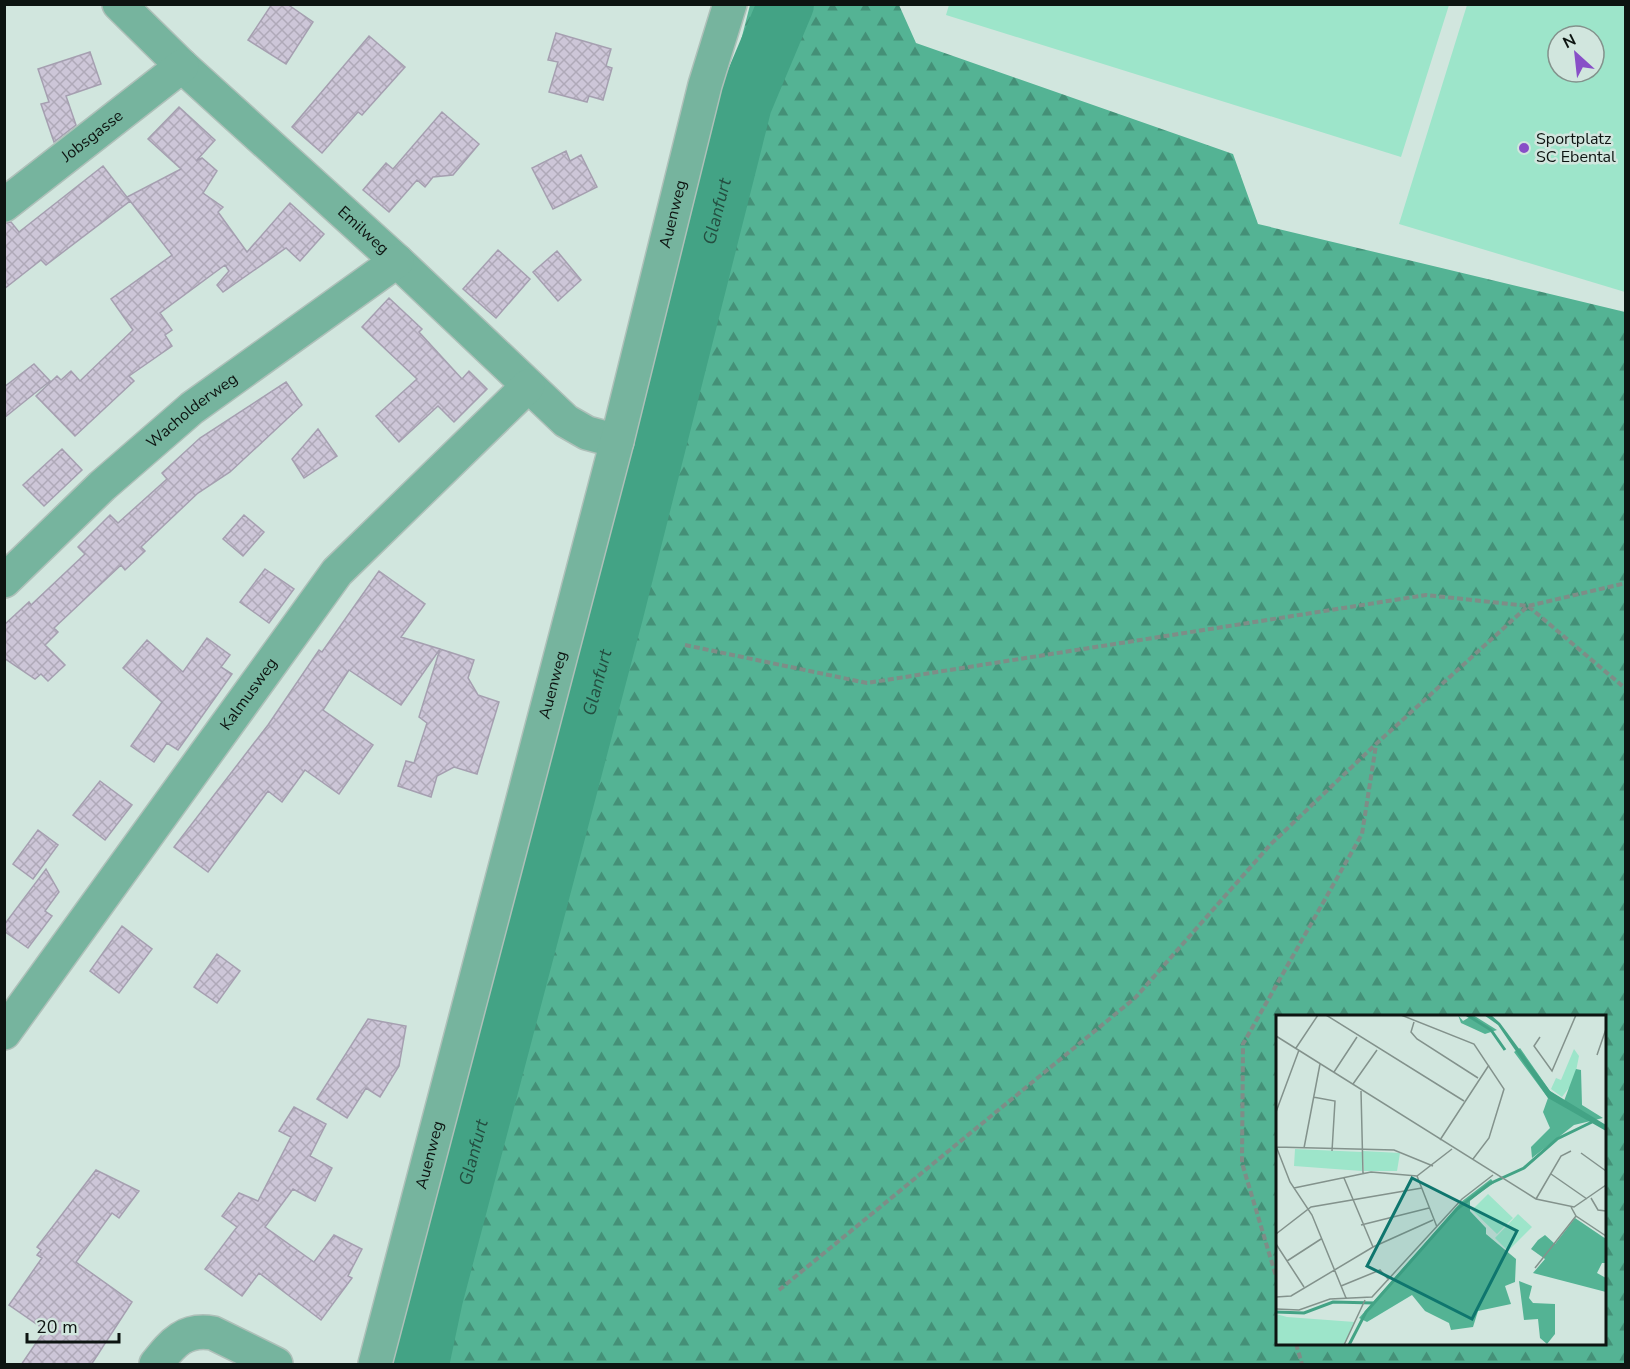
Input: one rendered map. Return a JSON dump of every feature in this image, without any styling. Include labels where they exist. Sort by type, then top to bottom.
[{"type":"street","name":"Emilweg","points":[[119,4],[182,66],[396,261],[566,421],[586,433],[617,441]]},
{"type":"street","name":"Auenweg","points":[[375,1365],[617,441],[705,85],[730,4]]},
{"type":"street","name":"Jobsgasse","points":[[4,205],[182,66]]},
{"type":"street","name":"Wacholderweg","points":[[4,581],[102,486],[192,408],[396,261]]},
{"type":"street","name":"Kalmusweg","points":[[4,1033],[337,572],[528,386]]},
{"type":"street","points":[[156,1365],[179,1338],[191,1332],[201,1331],[213,1333],[276,1365]]},
{"type":"path","points":[[685,645],[867,683],[1426,596],[1528,606],[1626,583]]},
{"type":"path","points":[[1528,606],[1626,690]]},
{"type":"path","points":[[779,1290],[1135,998],[1271,844],[1376,744],[1528,606]]},
{"type":"path","points":[[1276,1276],[1242,1163],[1243,1044],[1362,834],[1376,744]]},
{"type":"path","points":[[1296,1345],[1302,1365]]},
{"type":"green space","points":[[949,4],[1449,5],[1401,157],[946,15]]},
{"type":"green space","points":[[750,5],[899,5],[916,43],[1233,154],[1258,224],[1625,312],[1625,1364],[404,1364]]},
{"type":"green space","name":"Sportplatz SC Ebental","points":[[1467,5],[1625,5],[1625,292],[1399,224]]},
{"type":"building","points":[[272,4],[287,4],[313,22],[286,64],[248,40]]},
{"type":"building","points":[[556,33],[611,49],[606,66],[612,68],[603,100],[589,96],[587,102],[549,92],[558,62],[548,60]]},
{"type":"building","points":[[369,36],[405,67],[362,115],[358,112],[322,153],[292,127]]},
{"type":"building","points":[[90,52],[101,84],[66,96],[76,125],[54,142],[41,104],[49,102],[38,69]]},
{"type":"building","points":[[179,107],[215,140],[196,161],[202,158],[217,171],[203,193],[223,207],[218,212],[247,252],[290,203],[324,234],[300,261],[286,248],[223,292],[217,285],[229,271],[225,265],[160,313],[172,330],[165,335],[172,346],[129,376],[134,381],[75,436],[36,396],[57,376],[61,380],[71,371],[80,381],[133,330],[111,299],[172,255],[127,197],[181,169],[148,139]]},
{"type":"building","points":[[442,112],[479,144],[453,175],[433,177],[425,187],[417,180],[389,212],[363,190],[386,163],[393,169]]},
{"type":"building","points":[[566,151],[570,161],[581,155],[597,187],[553,209],[532,168]]},
{"type":"building","points":[[103,166],[130,201],[46,265],[41,260],[4,289],[4,223],[11,222],[19,232]]},
{"type":"building","points":[[498,250],[530,279],[496,318],[463,289]]},
{"type":"building","points":[[557,251],[581,280],[558,301],[533,272]]},
{"type":"building","points":[[389,298],[422,329],[419,332],[462,379],[469,371],[487,389],[454,422],[438,406],[399,442],[376,416],[417,379],[362,327]]},
{"type":"building","points":[[34,364],[50,381],[4,418],[4,387]]},
{"type":"building","points":[[286,382],[302,405],[230,472],[198,493],[141,547],[145,551],[125,570],[121,565],[54,628],[58,632],[45,645],[65,665],[48,681],[41,674],[35,679],[4,658],[4,625],[29,602],[31,605],[85,554],[78,547],[110,515],[118,523],[167,479],[162,473],[200,438]]},
{"type":"building","points":[[318,429],[337,456],[304,478],[292,459]]},
{"type":"building","points":[[62,449],[82,470],[44,506],[23,485]]},
{"type":"building","points":[[244,515],[264,532],[243,556],[223,539]]},
{"type":"building","points":[[265,569],[294,589],[269,623],[240,602]]},
{"type":"building","points":[[379,571],[425,604],[401,637],[440,649],[401,705],[349,670],[323,710],[373,745],[339,794],[305,770],[282,802],[268,791],[208,872],[174,847],[268,725],[319,650],[322,652]]},
{"type":"building","points":[[207,638],[230,655],[221,667],[232,674],[178,750],[167,743],[154,762],[131,746],[162,702],[123,668],[147,640],[183,672]]},
{"type":"building","points":[[440,649],[474,660],[468,678],[478,695],[499,702],[477,774],[454,767],[437,776],[431,797],[398,786],[406,761],[414,763],[427,723],[419,717]]},
{"type":"building","points":[[100,781],[132,805],[105,840],[73,815]]},
{"type":"building","points":[[38,830],[58,845],[33,879],[13,864]]},
{"type":"building","points":[[46,869],[59,892],[45,911],[52,916],[28,948],[4,931],[4,925]]},
{"type":"building","points":[[122,926],[152,949],[119,993],[90,971]]},
{"type":"building","points":[[217,954],[240,971],[217,1003],[194,987]]},
{"type":"building","points":[[368,1019],[406,1026],[399,1066],[380,1097],[366,1088],[347,1118],[317,1099]]},
{"type":"building","points":[[294,1107],[326,1124],[310,1156],[332,1168],[315,1201],[293,1189],[265,1227],[314,1262],[334,1235],[362,1249],[348,1276],[352,1278],[321,1320],[259,1273],[242,1296],[205,1269],[237,1227],[222,1216],[239,1193],[258,1201],[291,1137],[279,1131]]},
{"type":"building","points":[[96,1170],[139,1191],[119,1218],[112,1213],[76,1262],[132,1302],[91,1365],[21,1365],[45,1330],[9,1305],[42,1258],[37,1255],[41,1250],[37,1247]]},
{"type":"waterway","name":"Glanfurt","points":[[421,1364],[435,1298],[616,611],[744,104],[786,4]]},
{"type":"place","name":"Sportplatz SC Ebental","points":[[1524,148]]}]
